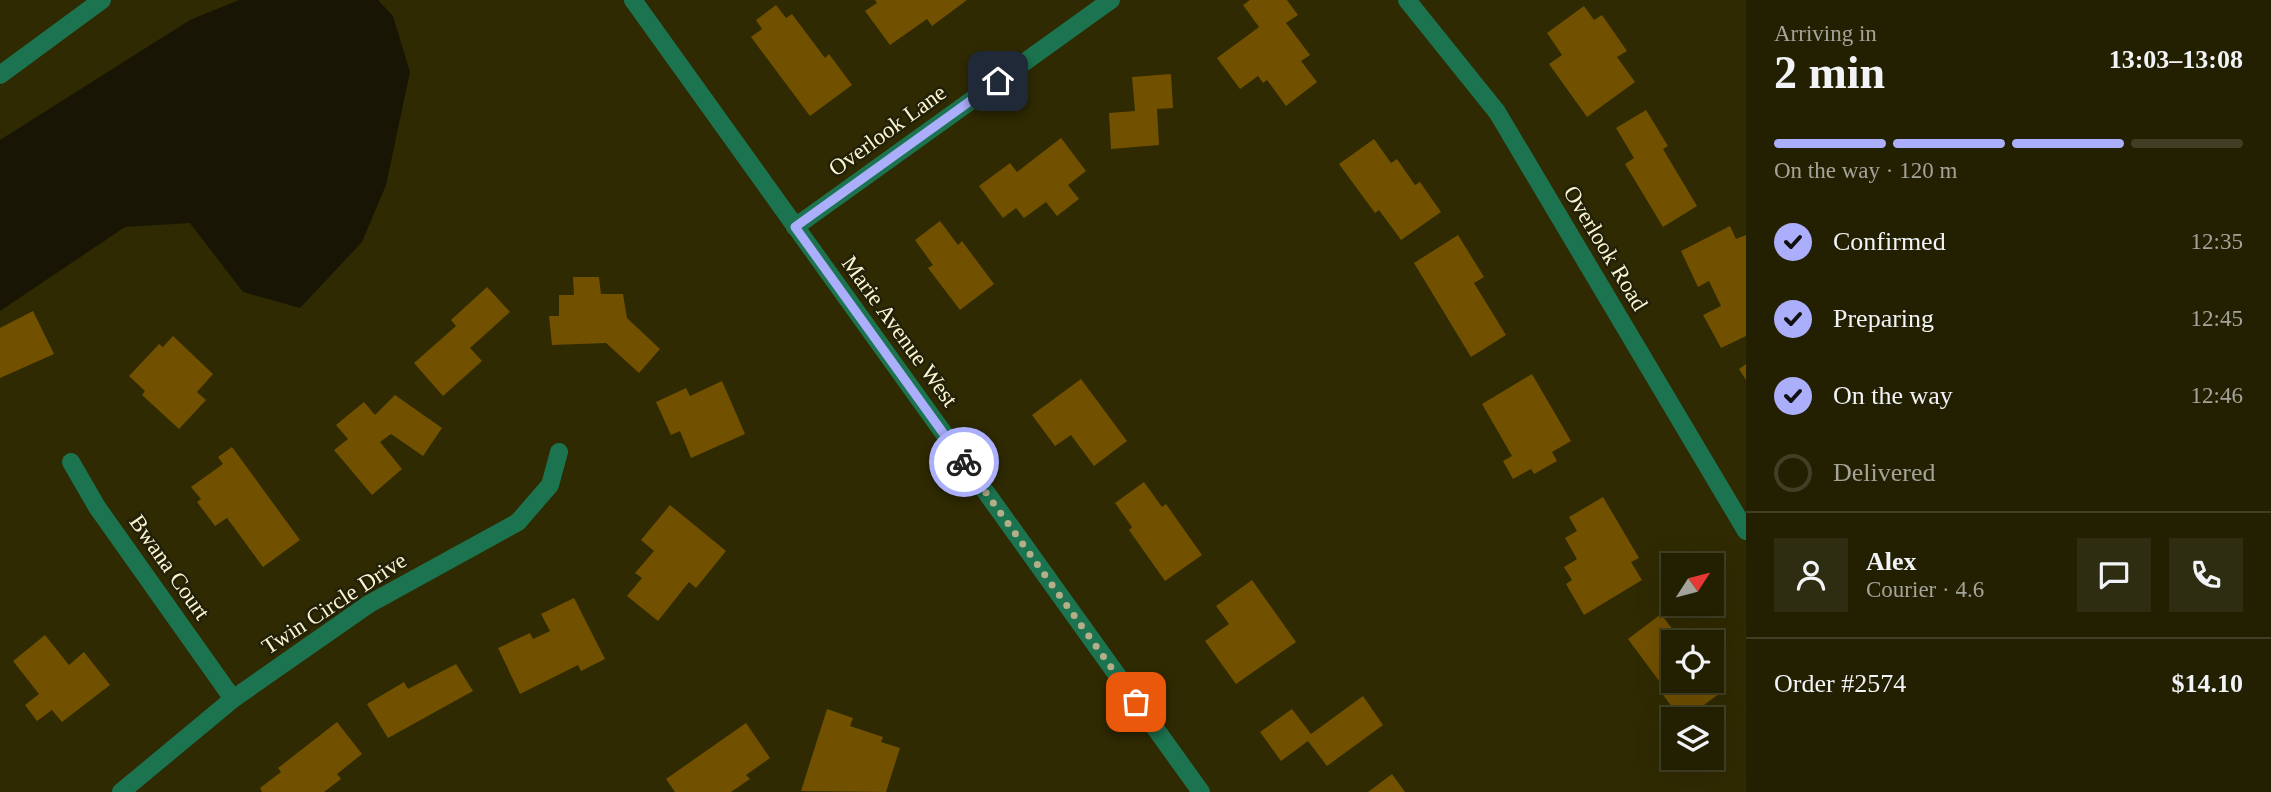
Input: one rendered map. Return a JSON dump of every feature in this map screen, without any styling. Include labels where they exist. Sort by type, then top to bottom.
[{"type":"street","points":[[0,75],[102,0]]},
{"type":"street","name":"Marie Avenue West","points":[[633,0],[1201,792]]},
{"type":"street","name":"Overlook Lane","points":[[795,227],[1111,0]]},
{"type":"street","name":"Overlook Road","points":[[1407,0],[1497,112],[1746,531]]},
{"type":"street","name":"Twin Circle Drive","points":[[121,792],[233,699],[369,604],[518,522],[550,485],[559,452]]},
{"type":"street","name":"Bwana Court","points":[[71,462],[97,507],[233,699]]},
{"type":"shaded area","points":[[239,0],[378,0],[393,16],[410,72],[386,185],[362,242],[300,308],[243,292],[190,223],[125,227],[0,311],[0,140],[190,20]]},
{"type":"building","points":[[875,0],[967,0],[932,26],[927,19],[890,45],[865,11],[877,3]]},
{"type":"building","points":[[1250,0],[1287,0],[1298,15],[1286,23],[1310,55],[1301,61],[1317,82],[1286,106],[1267,80],[1263,83],[1258,76],[1240,89],[1217,58],[1259,27],[1243,5]]},
{"type":"building","points":[[776,5],[786,18],[792,14],[825,58],[829,54],[852,85],[810,116],[751,37],[762,29],[756,20]]},
{"type":"building","points":[[1584,6],[1594,20],[1602,15],[1627,51],[1617,57],[1635,82],[1587,117],[1549,64],[1562,55],[1547,33]]},
{"type":"building","points":[[1171,74],[1173,108],[1157,109],[1159,145],[1111,149],[1109,113],[1135,111],[1132,77]]},
{"type":"building","points":[[1646,110],[1668,146],[1663,149],[1697,206],[1663,227],[1625,164],[1634,158],[1616,128]]},
{"type":"building","points":[[1061,138],[1086,171],[1068,185],[1079,199],[1057,216],[1046,202],[1024,218],[1016,208],[1003,218],[979,186],[1010,163],[1017,172]]},
{"type":"building","points":[[1374,139],[1391,163],[1397,159],[1415,185],[1420,182],[1441,212],[1401,240],[1379,210],[1375,213],[1339,164]]},
{"type":"building","points":[[940,221],[958,245],[962,241],[994,284],[960,310],[928,268],[933,265],[915,240]]},
{"type":"building","points":[[1730,226],[1736,239],[1746,235],[1746,336],[1721,348],[1703,315],[1721,306],[1709,281],[1698,287],[1681,251]]},
{"type":"building","points":[[1458,235],[1484,277],[1474,283],[1506,335],[1471,357],[1414,263]]},
{"type":"building","points":[[573,277],[599,277],[601,294],[623,294],[627,318],[660,349],[639,373],[606,343],[552,345],[549,316],[559,316],[559,295],[574,295]]},
{"type":"building","points":[[487,287],[510,312],[470,348],[482,361],[443,396],[414,363],[456,326],[451,320]]},
{"type":"building","points":[[33,311],[54,354],[0,378],[0,328]]},
{"type":"building","points":[[173,336],[213,374],[197,392],[206,400],[179,429],[142,395],[145,391],[129,376],[159,344],[163,347]]},
{"type":"building","points":[[1746,364],[1746,380],[1739,369]]},
{"type":"building","points":[[1532,374],[1571,441],[1552,452],[1557,461],[1534,474],[1531,469],[1513,479],[1503,461],[1512,456],[1482,404]]},
{"type":"building","points":[[1081,379],[1127,441],[1094,466],[1071,435],[1055,446],[1032,415]]},
{"type":"building","points":[[722,381],[745,434],[691,458],[680,431],[671,435],[656,402],[686,388],[690,396]]},
{"type":"building","points":[[395,395],[442,428],[423,456],[391,434],[380,442],[402,469],[372,495],[334,450],[348,439],[336,425],[364,402],[375,415]]},
{"type":"building","points":[[232,447],[300,540],[263,567],[227,518],[215,526],[197,502],[201,499],[191,487],[223,464],[218,457]]},
{"type":"building","points":[[1144,482],[1162,507],[1166,504],[1202,555],[1165,581],[1129,530],[1132,527],[1115,503]]},
{"type":"building","points":[[1603,497],[1639,558],[1631,562],[1642,580],[1584,615],[1566,584],[1572,580],[1564,567],[1577,559],[1565,538],[1577,531],[1569,517]]},
{"type":"building","points":[[670,505],[726,551],[696,588],[689,582],[658,621],[627,596],[642,578],[635,573],[654,551],[641,540]]},
{"type":"building","points":[[1252,580],[1296,642],[1236,684],[1205,641],[1229,624],[1216,606]]},
{"type":"building","points":[[574,598],[605,659],[581,671],[578,665],[520,694],[498,648],[530,633],[533,639],[550,631],[541,614]]},
{"type":"building","points":[[1661,614],[1673,630],[1661,630],[1661,684],[1628,639]]},
{"type":"building","points":[[45,635],[69,665],[84,652],[110,685],[62,722],[52,710],[37,721],[25,705],[39,694],[13,661]]},
{"type":"building","points":[[456,664],[473,691],[388,738],[367,704],[404,682],[408,689]]},
{"type":"building","points":[[1662,693],[1720,693],[1701,707],[1672,707]]},
{"type":"building","points":[[1363,696],[1383,725],[1327,766],[1308,741],[1281,761],[1260,732],[1292,709],[1311,734]]},
{"type":"building","points":[[827,709],[853,718],[850,726],[883,737],[881,742],[900,748],[886,792],[801,791]]},
{"type":"building","points":[[337,722],[362,754],[337,774],[341,779],[324,792],[262,792],[260,788],[281,772],[278,768]]},
{"type":"building","points":[[746,723],[770,758],[746,775],[750,779],[731,792],[675,792],[666,779]]},
{"type":"building","points":[[1392,774],[1405,792],[1368,792]]},
{"type":"way so far","points":[[964,462],[1136,702]]},
{"type":"route","points":[[964,462],[795,227],[998,81]]}]
